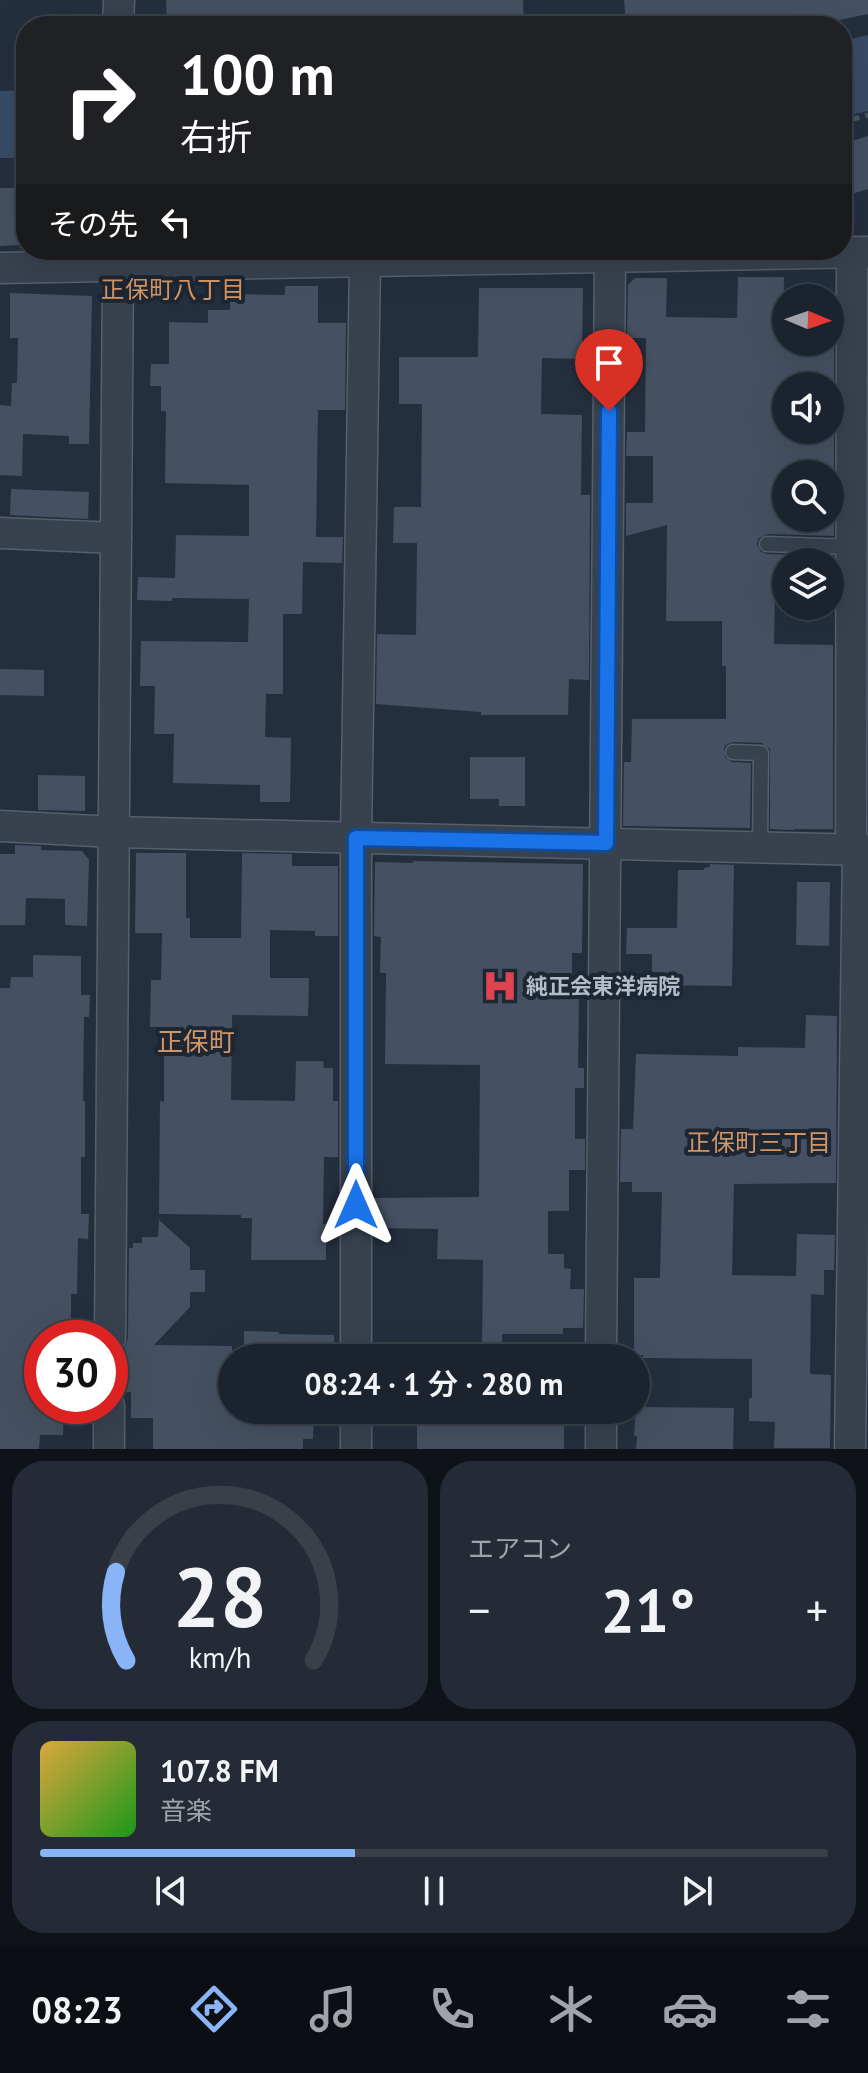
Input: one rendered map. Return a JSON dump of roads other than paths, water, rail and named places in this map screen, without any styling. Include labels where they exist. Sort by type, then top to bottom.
[{"type":"street","points":[[850,1449],[859,850],[852,547],[860,252]]},
{"type":"street","points":[[0,268],[112,261],[414,260]]},
{"type":"street","points":[[601,1344],[610,260]]},
{"type":"street","points":[[110,1320],[116,538],[112,261]]},
{"type":"street","points":[[356,1344],[356,838],[365,261]]},
{"type":"street","points":[[0,533],[116,538]]},
{"type":"street","points":[[0,826],[114,832],[859,850]]},
{"type":"street","points":[[109,1424],[109,1449]]},
{"type":"street","points":[[356,1424],[356,1449]]},
{"type":"street","points":[[601,1424],[601,1449]]},
{"type":"lane","points":[[767,544],[852,547]]},
{"type":"lane","points":[[733,752],[761,753],[760,847]]},
{"type":"water","points":[[868,35],[868,111],[852,115],[852,39]]},
{"type":"water","points":[[16,90],[16,158],[0,158],[0,91]]},
{"type":"place","name":"純正会東洋病院","points":[[500,986]]},
{"type":"district","name":"正保町八丁目","points":[[173,290]]},
{"type":"district","name":"正保町","points":[[196,1042]]},
{"type":"district","name":"正保町三丁目","points":[[759,1143]]}]
